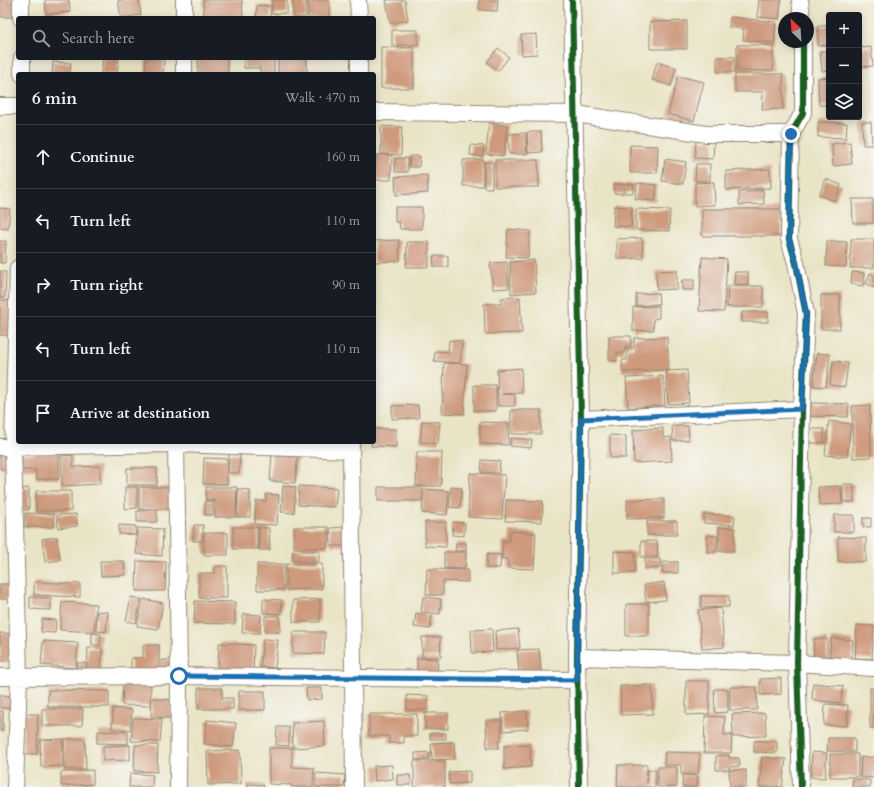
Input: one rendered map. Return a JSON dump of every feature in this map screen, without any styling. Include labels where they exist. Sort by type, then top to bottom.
[{"type":"street","points":[[21,0],[21,16]]},
{"type":"street","points":[[184,0],[184,16]]},
{"type":"street","points":[[358,0],[358,16]]},
{"type":"street","points":[[572,0],[576,114],[581,419],[577,680],[579,787]]},
{"type":"street","points":[[800,0],[801,12]]},
{"type":"street","points":[[801,787],[797,664],[802,409],[806,314],[796,262],[789,239],[791,134],[803,114],[803,48]]},
{"type":"street","points":[[22,60],[22,72]]},
{"type":"street","points":[[184,60],[184,72]]},
{"type":"street","points":[[359,60],[359,72]]},
{"type":"street","points":[[0,106],[16,106]]},
{"type":"street","points":[[376,112],[576,114],[706,134],[791,134]]},
{"type":"street","points":[[15,787],[19,677],[6,447],[16,298]]},
{"type":"street","points":[[581,419],[802,409]]},
{"type":"street","points":[[6,447],[134,444]]},
{"type":"street","points":[[176,444],[179,676],[178,787]]},
{"type":"street","points":[[234,444],[351,446],[354,787]]},
{"type":"street","points":[[578,657],[874,668]]},
{"type":"street","points":[[0,677],[179,676],[577,680]]},
{"type":"building","points":[[0,0],[17,0],[16,17],[0,17]]},
{"type":"building","points":[[45,0],[69,0],[70,12],[46,14]]},
{"type":"building","points":[[118,0],[139,0],[141,15],[121,16]]},
{"type":"building","points":[[203,0],[242,0],[243,16],[204,16]]},
{"type":"building","points":[[272,0],[287,0],[287,13],[272,14]]},
{"type":"building","points":[[293,0],[306,0],[306,16],[293,16]]},
{"type":"building","points":[[308,0],[329,0],[329,16],[308,16]]},
{"type":"building","points":[[386,0],[405,0],[408,20],[390,23]]},
{"type":"building","points":[[479,0],[498,0],[497,11],[479,10]]},
{"type":"building","points":[[759,0],[781,0],[778,19],[757,17]]},
{"type":"building","points":[[257,5],[271,6],[270,16],[256,16]]},
{"type":"building","points":[[730,17],[776,22],[774,43],[743,40],[744,29],[729,27]]},
{"type":"building","points":[[687,21],[687,49],[650,49],[650,22]]},
{"type":"building","points":[[818,26],[826,26],[826,45],[818,46]]},
{"type":"building","points":[[392,30],[418,30],[418,45],[392,45]]},
{"type":"building","points":[[536,34],[537,54],[522,55],[521,35]]},
{"type":"building","points":[[737,45],[773,45],[773,71],[737,71]]},
{"type":"building","points":[[381,47],[414,48],[414,88],[381,88]]},
{"type":"building","points":[[871,47],[873,66],[862,67],[862,48]]},
{"type":"building","points":[[498,48],[509,57],[498,71],[487,62]]},
{"type":"building","points":[[820,51],[826,51],[826,70],[822,71]]},
{"type":"building","points":[[717,57],[735,57],[735,72],[717,72]]},
{"type":"building","points":[[103,60],[119,60],[117,72],[101,72]]},
{"type":"building","points":[[146,60],[164,60],[163,72],[145,72]]},
{"type":"building","points":[[198,60],[227,60],[228,72],[198,72]]},
{"type":"building","points":[[244,60],[274,60],[274,72],[260,72],[260,68],[244,68]]},
{"type":"building","points":[[278,60],[307,60],[307,72],[278,72]]},
{"type":"building","points":[[53,62],[71,63],[70,72],[52,72]]},
{"type":"building","points":[[657,62],[676,68],[671,86],[652,80]]},
{"type":"building","points":[[735,74],[783,74],[783,109],[762,110],[763,92],[735,92]]},
{"type":"building","points":[[678,76],[704,82],[694,121],[668,114]]},
{"type":"building","points":[[826,77],[826,105],[819,105],[818,78]]},
{"type":"building","points":[[818,122],[847,123],[846,138],[818,137]]},
{"type":"building","points":[[862,122],[871,122],[872,145],[863,145]]},
{"type":"building","points":[[489,123],[507,125],[504,156],[486,154]]},
{"type":"building","points":[[381,126],[402,127],[401,155],[381,154]]},
{"type":"building","points":[[527,132],[541,132],[542,152],[528,153]]},
{"type":"building","points":[[526,133],[527,154],[509,154],[508,134]]},
{"type":"building","points":[[696,140],[714,141],[713,159],[695,158]]},
{"type":"building","points":[[850,142],[852,164],[833,166],[832,144]]},
{"type":"building","points":[[471,145],[484,146],[483,157],[470,155]]},
{"type":"building","points":[[630,145],[658,146],[657,173],[630,173]]},
{"type":"building","points":[[376,155],[392,155],[391,180],[376,180]]},
{"type":"building","points":[[410,156],[420,156],[419,167],[409,167]]},
{"type":"building","points":[[395,158],[408,158],[408,172],[395,172]]},
{"type":"building","points":[[483,159],[483,186],[463,186],[463,160]]},
{"type":"building","points":[[665,159],[686,162],[683,184],[662,181]]},
{"type":"building","points":[[495,160],[538,160],[539,187],[495,187]]},
{"type":"building","points":[[484,162],[493,162],[492,188],[484,188]]},
{"type":"building","points":[[696,164],[710,164],[710,181],[695,181]]},
{"type":"building","points":[[770,169],[771,188],[726,190],[726,171]]},
{"type":"building","points":[[427,175],[428,193],[396,195],[395,177]]},
{"type":"building","points":[[826,179],[841,185],[835,201],[819,195]]},
{"type":"building","points":[[714,182],[715,205],[695,206],[695,183]]},
{"type":"building","points":[[637,183],[657,185],[655,201],[635,199]]},
{"type":"building","points":[[614,184],[623,184],[623,194],[614,193]]},
{"type":"building","points":[[624,184],[634,184],[633,193],[625,193]]},
{"type":"building","points":[[763,190],[764,204],[739,205],[739,192]]},
{"type":"building","points":[[852,199],[873,199],[873,223],[853,223]]},
{"type":"building","points":[[614,206],[632,207],[631,227],[613,226]]},
{"type":"building","points":[[395,207],[422,207],[422,229],[400,229],[399,222],[395,222]]},
{"type":"building","points":[[0,208],[10,209],[8,229],[0,228]]},
{"type":"building","points":[[636,209],[670,210],[669,231],[636,230]]},
{"type":"building","points":[[702,209],[781,209],[781,236],[702,236]]},
{"type":"building","points":[[508,229],[530,231],[528,258],[506,257]]},
{"type":"building","points":[[642,238],[643,258],[617,259],[617,239]]},
{"type":"building","points":[[851,239],[874,239],[874,268],[850,268]]},
{"type":"building","points":[[399,240],[400,261],[376,262],[376,241]]},
{"type":"building","points":[[0,241],[6,241],[5,263],[0,263]]},
{"type":"building","points":[[827,241],[847,242],[846,267],[826,266]]},
{"type":"building","points":[[407,242],[429,242],[429,267],[406,267]]},
{"type":"building","points":[[433,256],[448,256],[448,267],[434,267]]},
{"type":"building","points":[[702,257],[727,259],[724,312],[699,311]]},
{"type":"building","points":[[534,260],[536,292],[511,294],[510,262]]},
{"type":"building","points":[[507,262],[509,288],[493,289],[490,263]]},
{"type":"building","points":[[677,270],[677,289],[657,290],[656,271]]},
{"type":"building","points":[[0,271],[6,272],[5,298],[0,298]]},
{"type":"building","points":[[735,272],[748,272],[748,285],[734,284]]},
{"type":"building","points":[[852,272],[864,273],[863,286],[851,284]]},
{"type":"building","points":[[870,273],[874,275],[874,288],[866,284]]},
{"type":"building","points":[[682,280],[694,280],[694,290],[682,290]]},
{"type":"building","points":[[728,286],[763,286],[763,307],[727,307]]},
{"type":"building","points":[[658,293],[659,304],[636,306],[636,294]]},
{"type":"building","points":[[821,295],[840,295],[840,329],[821,329]]},
{"type":"building","points":[[520,297],[522,333],[485,334],[484,304],[502,304],[501,298]]},
{"type":"building","points":[[0,300],[15,301],[13,336],[0,335]]},
{"type":"building","points":[[659,306],[659,318],[653,319],[654,330],[633,331],[633,307]]},
{"type":"building","points":[[742,312],[768,312],[768,322],[742,322]]},
{"type":"building","points":[[609,336],[631,336],[631,346],[625,346],[624,353],[617,353],[617,361],[609,360]]},
{"type":"building","points":[[667,337],[669,370],[622,372],[622,360],[627,360],[627,348],[634,348],[634,338]]},
{"type":"building","points":[[449,340],[462,341],[460,363],[434,361],[435,351],[448,352]]},
{"type":"building","points":[[817,353],[830,354],[826,387],[813,386]]},
{"type":"building","points":[[833,361],[848,363],[845,387],[830,385]]},
{"type":"building","points":[[444,363],[467,364],[464,414],[442,413]]},
{"type":"building","points":[[521,368],[522,393],[502,394],[515,395],[515,406],[498,406],[497,370]]},
{"type":"building","points":[[687,370],[689,403],[668,404],[666,371]]},
{"type":"building","points":[[663,376],[665,405],[628,408],[626,378]]},
{"type":"building","points":[[474,385],[496,385],[496,411],[474,411]]},
{"type":"building","points":[[811,403],[849,404],[848,417],[810,416]]},
{"type":"building","points":[[418,405],[419,418],[392,419],[392,406]]},
{"type":"building","points":[[870,405],[871,457],[853,458],[852,406]]},
{"type":"building","points":[[511,410],[541,410],[541,434],[511,434]]},
{"type":"building","points":[[422,421],[440,422],[438,444],[420,442]]},
{"type":"building","points":[[829,421],[851,424],[847,457],[825,455]]},
{"type":"building","points":[[480,422],[509,423],[508,445],[480,444]]},
{"type":"building","points":[[672,426],[688,426],[689,440],[673,441]]},
{"type":"building","points":[[663,428],[663,438],[671,437],[672,461],[634,463],[633,430]]},
{"type":"building","points":[[376,429],[396,429],[396,447],[371,446],[371,444],[376,444]]},
{"type":"building","points":[[810,429],[824,429],[824,443],[810,443]]},
{"type":"building","points":[[610,435],[626,436],[626,458],[610,458]]},
{"type":"building","points":[[511,438],[532,440],[531,448],[510,446]]},
{"type":"building","points":[[0,451],[10,451],[10,469],[0,469]]},
{"type":"building","points":[[272,452],[298,454],[295,483],[270,481]]},
{"type":"building","points":[[417,452],[442,452],[441,486],[416,486]]},
{"type":"building","points":[[59,453],[59,479],[36,479],[36,470],[22,470],[22,454]]},
{"type":"building","points":[[229,454],[240,455],[239,473],[228,473]]},
{"type":"building","points":[[73,455],[73,467],[100,466],[100,484],[62,486],[61,456]]},
{"type":"building","points":[[204,458],[227,459],[227,484],[203,484]]},
{"type":"building","points":[[482,460],[500,461],[499,473],[481,472]]},
{"type":"building","points":[[127,468],[157,468],[157,485],[127,485]]},
{"type":"building","points":[[470,473],[505,475],[502,519],[468,517]]},
{"type":"building","points":[[843,484],[854,484],[854,502],[843,502]]},
{"type":"building","points":[[283,486],[296,487],[294,513],[281,512]]},
{"type":"building","points":[[299,486],[337,488],[335,507],[298,505]]},
{"type":"building","points":[[841,486],[842,504],[819,505],[818,487]]},
{"type":"building","points":[[125,487],[137,487],[137,508],[125,509]]},
{"type":"building","points":[[139,487],[170,487],[170,509],[139,509]]},
{"type":"building","points":[[206,487],[237,487],[236,517],[215,517],[215,500],[206,500]]},
{"type":"building","points":[[378,487],[422,487],[422,501],[378,501]]},
{"type":"building","points":[[451,487],[462,488],[460,508],[449,507]]},
{"type":"building","points":[[29,488],[29,510],[20,510],[20,489]]},
{"type":"building","points":[[238,489],[250,490],[250,517],[237,517]]},
{"type":"building","points":[[424,489],[449,491],[447,515],[422,513]]},
{"type":"building","points":[[36,491],[71,491],[71,511],[36,511]]},
{"type":"building","points":[[266,494],[279,495],[277,525],[255,524],[256,501],[266,501]]},
{"type":"building","points":[[664,499],[664,518],[627,519],[627,500]]},
{"type":"building","points":[[506,500],[543,501],[542,522],[505,521]]},
{"type":"building","points":[[205,501],[213,501],[213,515],[205,515]]},
{"type":"building","points":[[157,510],[157,522],[137,522],[137,511]]},
{"type":"building","points":[[25,513],[54,514],[54,527],[25,527]]},
{"type":"building","points":[[76,514],[77,526],[58,528],[57,515]]},
{"type":"building","points":[[704,514],[735,516],[734,525],[704,523]]},
{"type":"building","points":[[834,515],[854,515],[854,532],[834,532]]},
{"type":"building","points":[[863,518],[871,518],[871,527],[863,527]]},
{"type":"building","points":[[647,521],[677,521],[677,535],[647,535]]},
{"type":"building","points":[[425,522],[446,522],[446,547],[425,546]]},
{"type":"building","points":[[453,522],[465,523],[464,536],[452,535]]},
{"type":"building","points":[[119,525],[136,526],[136,535],[119,534]]},
{"type":"building","points":[[194,525],[203,525],[203,541],[193,541]]},
{"type":"building","points":[[233,527],[258,527],[258,549],[233,549]]},
{"type":"building","points":[[294,527],[328,527],[328,548],[294,548]]},
{"type":"building","points":[[345,527],[346,546],[331,546],[330,528]]},
{"type":"building","points":[[719,527],[735,528],[734,551],[718,551]]},
{"type":"building","points":[[137,528],[163,529],[162,556],[136,554]]},
{"type":"building","points":[[259,528],[269,528],[270,550],[259,550]]},
{"type":"building","points":[[510,531],[536,533],[534,569],[508,568],[508,559],[502,559],[503,541],[509,541]]},
{"type":"building","points":[[204,533],[228,533],[228,555],[204,555]]},
{"type":"building","points":[[707,535],[717,536],[716,552],[707,552]]},
{"type":"building","points":[[57,537],[60,560],[45,562],[42,539]]},
{"type":"building","points":[[838,537],[866,538],[866,562],[838,561]]},
{"type":"building","points":[[641,541],[657,541],[658,557],[641,557]]},
{"type":"building","points":[[456,543],[466,543],[466,551],[455,551]]},
{"type":"building","points":[[293,551],[319,551],[319,562],[292,561]]},
{"type":"building","points":[[614,551],[635,552],[635,573],[614,573]]},
{"type":"building","points":[[444,552],[466,552],[465,569],[444,568]]},
{"type":"building","points":[[487,554],[501,555],[500,568],[486,568]]},
{"type":"building","points":[[645,559],[660,559],[660,568],[645,569]]},
{"type":"building","points":[[100,561],[124,561],[125,575],[101,576]]},
{"type":"building","points":[[137,561],[166,562],[165,591],[136,591]]},
{"type":"building","points":[[662,562],[678,562],[678,573],[662,573]]},
{"type":"building","points":[[257,564],[284,564],[284,590],[257,590]]},
{"type":"building","points":[[286,564],[322,564],[322,589],[286,590]]},
{"type":"building","points":[[215,566],[227,566],[227,598],[199,598],[199,573],[215,573]]},
{"type":"building","points":[[427,569],[468,570],[468,582],[443,581],[443,595],[426,595]]},
{"type":"building","points":[[34,582],[80,584],[80,597],[34,595]]},
{"type":"building","points":[[664,582],[666,600],[646,602],[644,585]]},
{"type":"building","points":[[0,584],[9,584],[9,599],[0,599]]},
{"type":"building","points":[[701,596],[729,596],[729,607],[701,608]]},
{"type":"building","points":[[30,597],[51,598],[51,610],[30,609]]},
{"type":"building","points":[[131,597],[141,599],[136,623],[126,621]]},
{"type":"building","points":[[423,597],[441,599],[440,614],[421,612]]},
{"type":"building","points":[[143,599],[163,603],[158,629],[137,626]]},
{"type":"building","points":[[263,599],[282,600],[281,614],[263,613]]},
{"type":"building","points":[[320,599],[320,622],[293,622],[293,600]]},
{"type":"building","points":[[195,601],[235,602],[235,624],[194,623]]},
{"type":"building","points":[[62,602],[96,604],[94,632],[60,630]]},
{"type":"building","points":[[626,604],[649,604],[649,636],[626,636]]},
{"type":"building","points":[[721,608],[724,647],[702,649],[698,610]]},
{"type":"building","points":[[97,611],[108,612],[106,632],[96,631]]},
{"type":"building","points":[[416,613],[432,616],[430,629],[414,627]]},
{"type":"building","points":[[243,614],[261,615],[260,633],[242,633]]},
{"type":"building","points":[[265,616],[280,616],[280,632],[265,632]]},
{"type":"building","points":[[42,619],[56,620],[55,633],[41,632]]},
{"type":"building","points":[[857,625],[874,626],[872,659],[855,658]]},
{"type":"building","points":[[492,629],[493,652],[472,653],[471,630]]},
{"type":"building","points":[[518,629],[520,648],[496,650],[495,631]]},
{"type":"building","points":[[293,632],[325,632],[324,654],[293,653]]},
{"type":"building","points":[[0,633],[12,634],[10,661],[0,661]]},
{"type":"building","points":[[92,633],[101,634],[100,646],[92,645]]},
{"type":"building","points":[[422,637],[440,637],[441,657],[422,657]]},
{"type":"building","points":[[831,638],[853,640],[851,665],[829,663]]},
{"type":"building","points":[[263,639],[278,640],[275,668],[260,667]]},
{"type":"building","points":[[814,639],[827,639],[827,664],[813,664]]},
{"type":"building","points":[[43,641],[78,643],[76,668],[41,665]]},
{"type":"building","points":[[219,643],[254,645],[253,673],[218,672]]},
{"type":"building","points":[[143,645],[159,645],[159,672],[131,671],[131,658],[143,658]]},
{"type":"building","points":[[88,648],[102,648],[101,670],[87,670]]},
{"type":"building","points":[[539,649],[541,671],[519,673],[517,650]]},
{"type":"building","points":[[417,658],[438,659],[437,674],[417,674]]},
{"type":"building","points":[[161,660],[173,660],[173,673],[161,673]]},
{"type":"building","points":[[77,663],[86,663],[86,669],[77,669]]},
{"type":"building","points":[[781,678],[781,694],[760,695],[760,679]]},
{"type":"building","points":[[686,681],[709,681],[709,714],[686,715]]},
{"type":"building","points":[[123,682],[151,683],[150,706],[122,705]]},
{"type":"building","points":[[813,683],[843,686],[841,703],[812,700]]},
{"type":"building","points":[[652,685],[653,714],[621,715],[620,686]]},
{"type":"building","points":[[730,687],[757,687],[757,710],[730,710]]},
{"type":"building","points":[[198,688],[222,688],[222,698],[233,698],[233,709],[198,709]]},
{"type":"building","points":[[306,688],[322,688],[322,699],[307,700]]},
{"type":"building","points":[[870,688],[874,688],[874,728],[870,728]]},
{"type":"building","points":[[714,689],[728,689],[728,712],[715,713]]},
{"type":"building","points":[[48,690],[109,691],[109,707],[48,707]]},
{"type":"building","points":[[239,691],[265,691],[265,710],[239,710]]},
{"type":"building","points":[[0,695],[10,696],[9,708],[0,708]]},
{"type":"building","points":[[407,695],[428,696],[428,710],[407,710]]},
{"type":"building","points":[[152,698],[171,700],[170,718],[151,717]]},
{"type":"building","points":[[825,704],[848,705],[847,726],[824,725]]},
{"type":"building","points":[[113,708],[132,710],[130,730],[112,729]]},
{"type":"building","points":[[42,709],[83,709],[82,726],[42,726]]},
{"type":"building","points":[[0,711],[3,711],[3,731],[0,731]]},
{"type":"building","points":[[527,711],[528,729],[503,731],[502,713]]},
{"type":"building","points":[[425,713],[448,713],[448,729],[425,729]]},
{"type":"building","points":[[765,713],[766,736],[733,737],[732,714]]},
{"type":"building","points":[[23,714],[38,714],[37,754],[23,754]]},
{"type":"building","points":[[369,714],[417,714],[417,736],[404,736],[404,743],[389,743],[389,736],[369,736]]},
{"type":"building","points":[[705,716],[725,717],[724,735],[732,735],[731,753],[704,753]]},
{"type":"building","points":[[133,718],[162,719],[160,742],[131,741]]},
{"type":"building","points":[[207,720],[236,723],[233,747],[204,744]]},
{"type":"building","points":[[486,720],[501,720],[501,741],[498,741],[499,748],[487,748]]},
{"type":"building","points":[[324,721],[325,746],[293,748],[292,723]]},
{"type":"building","points":[[277,727],[289,727],[289,746],[276,745]]},
{"type":"building","points":[[98,731],[128,732],[128,744],[97,743]]},
{"type":"building","points":[[430,733],[446,733],[446,739],[430,739]]},
{"type":"building","points":[[828,738],[855,738],[855,752],[827,751]]},
{"type":"building","points":[[63,739],[63,766],[41,767],[40,740]]},
{"type":"building","points":[[64,739],[85,739],[86,769],[64,769]]},
{"type":"building","points":[[754,741],[777,741],[777,753],[754,752]]},
{"type":"building","points":[[454,742],[455,759],[432,760],[431,743]]},
{"type":"building","points":[[130,745],[130,760],[103,761],[103,746]]},
{"type":"building","points":[[135,745],[158,745],[157,772],[134,771]]},
{"type":"building","points":[[530,745],[531,767],[504,769],[504,746]]},
{"type":"building","points":[[269,748],[292,748],[292,767],[314,768],[313,787],[291,787],[292,785],[269,784]]},
{"type":"building","points":[[240,750],[241,784],[208,785],[207,751]]},
{"type":"building","points":[[429,752],[429,759],[415,760],[415,753]]},
{"type":"building","points":[[665,752],[700,753],[698,774],[681,774],[681,765],[664,765]]},
{"type":"building","points":[[812,752],[827,753],[825,778],[811,777]]},
{"type":"building","points":[[830,754],[858,754],[858,777],[830,777]]},
{"type":"building","points":[[729,755],[729,758],[739,758],[740,766],[729,767],[729,770],[716,770],[716,756]]},
{"type":"building","points":[[762,757],[786,759],[782,787],[759,787]]},
{"type":"building","points":[[861,757],[874,757],[874,778],[860,777]]},
{"type":"building","points":[[414,761],[445,761],[445,787],[414,787]]},
{"type":"building","points":[[392,765],[393,779],[375,781],[374,766]]},
{"type":"building","points":[[618,765],[647,765],[647,783],[648,770],[656,770],[655,787],[617,787]]},
{"type":"building","points":[[658,767],[677,767],[677,787],[657,787]]},
{"type":"building","points":[[93,770],[93,784],[61,786],[61,772]]},
{"type":"building","points":[[729,770],[746,770],[746,787],[730,787]]},
{"type":"building","points":[[470,771],[470,783],[449,784],[449,772]]},
{"type":"building","points":[[130,773],[153,775],[152,787],[129,787]]},
{"type":"building","points":[[316,773],[345,775],[344,787],[315,787]]},
{"type":"building","points":[[397,775],[410,775],[411,785],[397,785]]},
{"type":"building","points":[[683,775],[698,776],[697,787],[682,787]]},
{"type":"building","points":[[853,779],[870,780],[870,787],[852,787]]},
{"type":"building","points":[[247,784],[264,785],[264,787],[247,787]]},
{"type":"cycle path","points":[[572,0],[581,419],[577,657],[579,787]]},
{"type":"cycle path","points":[[801,787],[797,663],[802,409],[806,314],[796,263],[789,239],[791,134],[803,113],[803,48]]},
{"type":"route","points":[[179,676],[577,680],[581,419],[802,409],[806,314],[796,262],[789,239],[791,134]]}]
